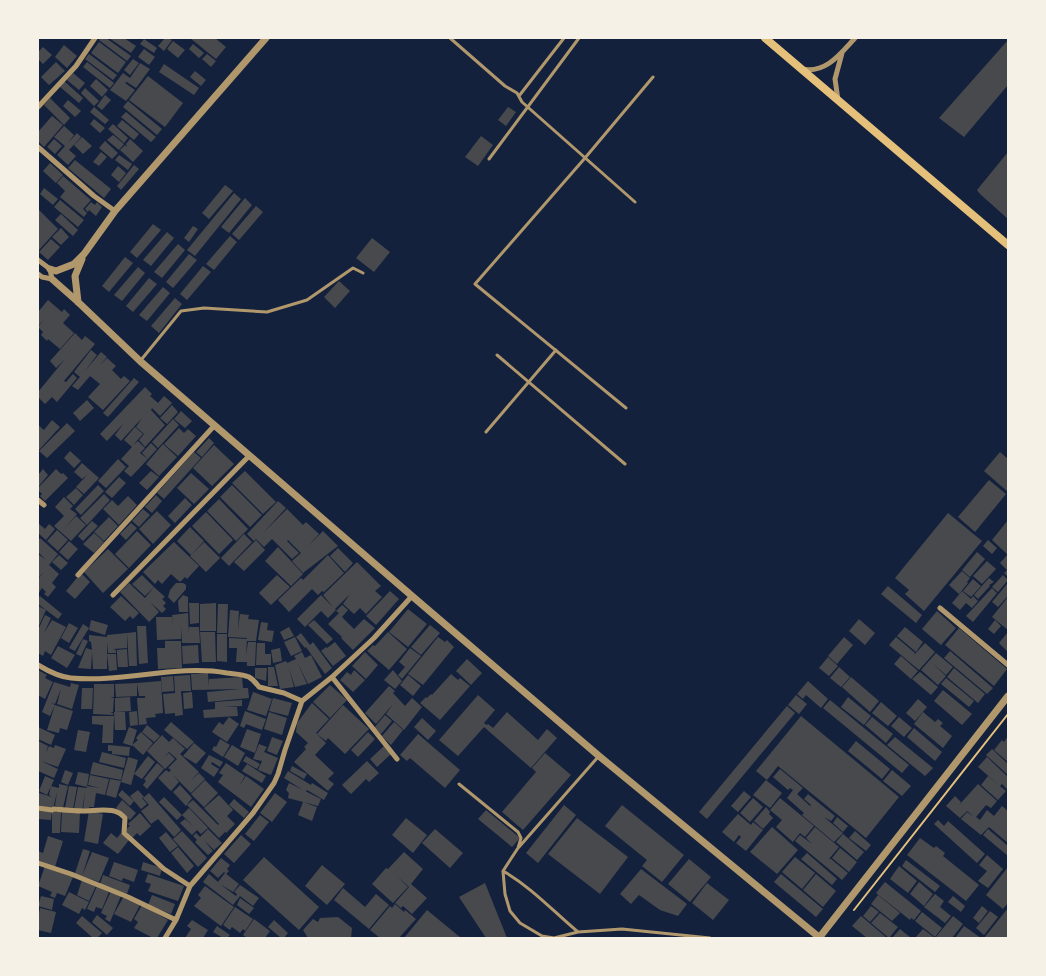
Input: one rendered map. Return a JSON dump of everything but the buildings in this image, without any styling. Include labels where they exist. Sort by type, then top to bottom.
[{"type":"main road","points":[[765,38],[1008,246]]},
{"type":"street","points":[[38,107],[76,66],[96,38]]},
{"type":"street","points":[[38,260],[56,271],[74,264],[115,212],[266,38]]},
{"type":"street","points":[[801,69],[815,70],[825,67],[855,38]]},
{"type":"street","points":[[838,100],[835,79],[842,52]]},
{"type":"street","points":[[38,147],[115,212]]},
{"type":"street","points":[[78,302],[75,276],[84,254]]},
{"type":"street","points":[[50,269],[52,279]]},
{"type":"street","points":[[38,275],[52,279],[214,426],[599,756],[819,938],[1008,696]]},
{"type":"street","points":[[78,574],[214,426]]},
{"type":"street","points":[[113,595],[249,456]]},
{"type":"street","points":[[38,500],[44,505]]},
{"type":"street","points":[[165,939],[176,920],[190,886],[253,813],[274,783],[302,701],[333,677],[374,638],[412,596]]},
{"type":"street","points":[[940,608],[1008,665]]},
{"type":"street","points":[[38,665],[55,675],[93,679],[214,671],[247,676],[259,687],[284,693],[302,701]]},
{"type":"street","points":[[333,677],[397,759]]},
{"type":"street","points":[[38,808],[110,812],[113,810],[120,813],[125,818],[124,832],[126,835],[164,869],[190,886]]},
{"type":"street","points":[[38,863],[128,897],[176,920]]},
{"type":"lane","points":[[450,38],[505,86],[517,93],[522,102],[635,202]]},
{"type":"lane","points":[[519,96],[564,38]]},
{"type":"lane","points":[[489,159],[579,38]]},
{"type":"lane","points":[[626,408],[475,284],[654,77]]},
{"type":"lane","points":[[140,361],[181,311],[204,308],[267,312],[307,300],[353,268],[363,273]]},
{"type":"lane","points":[[486,432],[556,350]]},
{"type":"lane","points":[[496,355],[625,464]]},
{"type":"lane","points":[[599,756],[518,848],[503,871],[505,894],[510,911],[520,922],[542,936],[554,938],[578,932],[622,929],[710,939]]},
{"type":"lane","points":[[459,784],[518,832],[521,838],[518,848]]},
{"type":"lane","points":[[503,871],[532,891],[578,932]]},
{"type":"lane","points":[[673,939],[676,934]]},
{"type":"path","points":[[855,909],[1008,714]]}]
